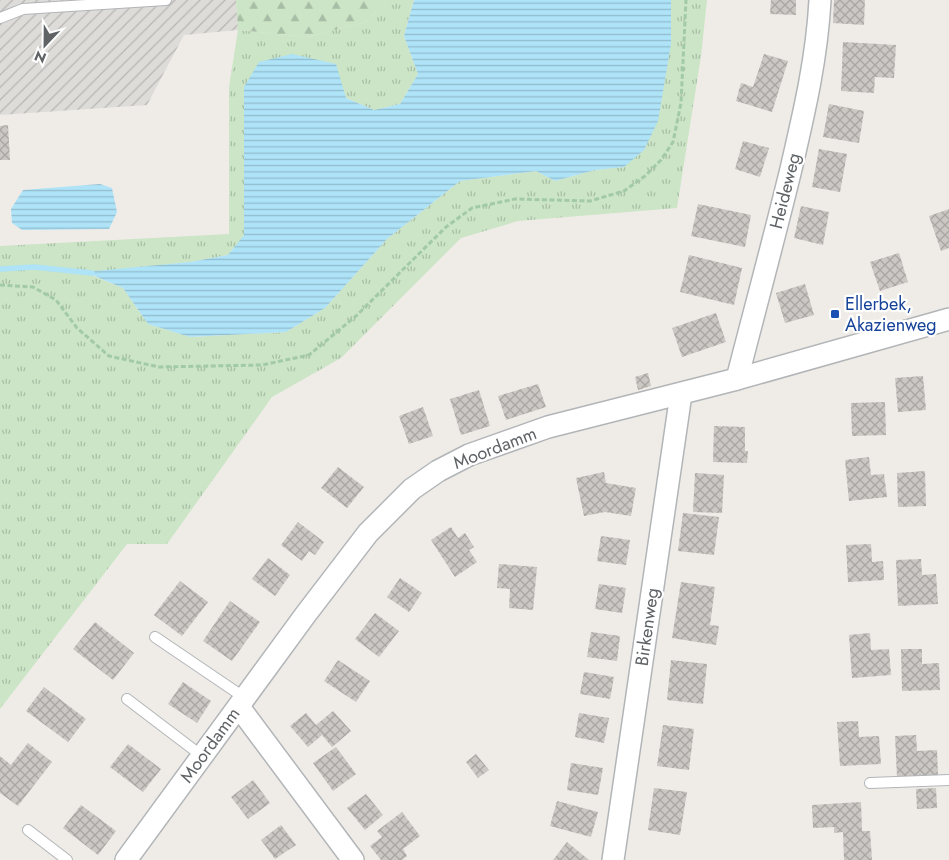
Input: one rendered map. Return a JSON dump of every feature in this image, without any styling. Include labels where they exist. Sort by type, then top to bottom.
[{"type":"street","name":"Heideweg","points":[[737,379],[780,214],[808,95],[818,36],[820,0]]},
{"type":"street","name":"Moordamm","points":[[126,860],[306,614],[368,533],[412,489],[438,471],[469,455],[548,427],[737,379],[949,319]]},
{"type":"street","name":"Birkenweg","points":[[613,860],[680,394]]},
{"type":"street","points":[[242,702],[353,860]]},
{"type":"lane","points":[[0,18],[24,9],[166,0]]},
{"type":"lane","points":[[156,637],[242,702]]},
{"type":"lane","points":[[127,700],[202,756]]},
{"type":"lane","points":[[870,783],[949,780]]},
{"type":"lane","points":[[28,830],[67,860]]},
{"type":"path","points":[[0,284],[33,287],[56,300],[77,328],[109,356],[159,367],[262,365],[309,355],[356,316],[446,227],[472,208],[515,199],[590,201],[624,191],[645,176],[661,160],[673,142],[681,103],[686,0]]},
{"type":"shaded area","points":[[0,0],[236,0],[238,30],[184,35],[147,105],[0,115]]},
{"type":"green space","points":[[236,0],[387,0],[366,22],[307,37],[238,30]]},
{"type":"green space","points":[[387,0],[414,0],[404,36],[418,74],[400,104],[374,110],[346,98],[244,87],[244,236],[228,255],[190,262],[86,273],[123,288],[148,324],[190,337],[286,332],[325,308],[387,239],[460,181],[536,171],[555,181],[595,170],[624,167],[671,44],[671,0],[707,0],[701,56],[677,208],[518,221],[461,238],[341,358],[272,397],[167,544],[127,544],[0,709],[0,246],[229,234],[229,87],[238,30],[307,37],[366,22]]},
{"type":"water","points":[[414,0],[671,0],[671,44],[658,121],[644,150],[624,167],[595,170],[555,181],[536,171],[460,181],[387,239],[325,308],[286,332],[190,337],[148,324],[123,288],[85,272],[190,262],[228,255],[244,235],[244,87],[259,62],[292,54],[336,64],[346,98],[374,110],[400,104],[418,74],[404,36]]},
{"type":"water","points":[[100,184],[112,188],[117,212],[109,229],[22,230],[12,223],[11,209],[23,190]]},
{"type":"building","points":[[771,0],[796,0],[796,15],[770,14]]},
{"type":"building","points":[[834,0],[865,0],[864,25],[833,23]]},
{"type":"building","points":[[843,42],[896,45],[894,78],[875,77],[874,93],[841,91]]},
{"type":"building","points":[[764,54],[788,61],[772,112],[736,101],[741,83],[753,87]]},
{"type":"building","points":[[829,104],[864,111],[859,143],[823,137]]},
{"type":"building","points":[[8,125],[10,160],[0,160],[0,126]]},
{"type":"building","points":[[743,141],[769,148],[760,177],[735,169]]},
{"type":"building","points":[[819,149],[847,154],[840,192],[812,187]]},
{"type":"building","points":[[698,204],[751,215],[745,247],[691,236]]},
{"type":"building","points":[[801,206],[829,212],[823,245],[794,238]]},
{"type":"building","points":[[949,209],[949,248],[941,251],[929,216]]},
{"type":"building","points":[[899,253],[908,282],[880,291],[870,262]]},
{"type":"building","points":[[689,255],[742,268],[734,305],[680,292]]},
{"type":"building","points":[[805,284],[814,315],[785,323],[776,293]]},
{"type":"building","points":[[716,313],[726,342],[682,357],[672,328]]},
{"type":"building","points":[[648,373],[651,386],[638,390],[635,377]]},
{"type":"building","points":[[923,376],[926,410],[898,412],[895,378]]},
{"type":"building","points":[[538,384],[546,407],[506,420],[498,396]]},
{"type":"building","points":[[479,390],[490,426],[461,435],[450,399]]},
{"type":"building","points":[[885,402],[886,435],[852,436],[851,403]]},
{"type":"building","points":[[423,407],[433,436],[409,444],[399,416]]},
{"type":"building","points":[[714,426],[745,427],[745,451],[748,451],[747,463],[713,462]]},
{"type":"building","points":[[869,457],[871,475],[884,474],[887,497],[849,501],[845,460]]},
{"type":"building","points":[[338,467],[364,487],[347,508],[321,488]]},
{"type":"building","points":[[925,471],[926,506],[898,507],[897,473]]},
{"type":"building","points":[[604,472],[606,483],[636,488],[631,516],[605,512],[584,516],[576,478]]},
{"type":"building","points":[[695,473],[724,475],[722,513],[693,512]]},
{"type":"building","points":[[683,513],[719,517],[714,555],[678,551]]},
{"type":"building","points":[[298,522],[324,542],[315,555],[309,551],[302,561],[281,545]]},
{"type":"building","points":[[451,527],[458,538],[465,533],[474,547],[469,550],[477,562],[455,577],[431,540]]},
{"type":"building","points":[[601,536],[630,540],[626,565],[597,561]]},
{"type":"building","points":[[871,544],[872,562],[883,561],[884,580],[848,582],[846,545]]},
{"type":"building","points":[[268,558],[290,575],[275,596],[252,579]]},
{"type":"building","points":[[921,559],[922,575],[936,574],[938,604],[898,606],[896,560]]},
{"type":"building","points":[[499,564],[537,567],[533,610],[509,608],[510,589],[497,588]]},
{"type":"building","points":[[400,578],[422,593],[409,612],[387,597]]},
{"type":"building","points":[[180,581],[208,602],[182,636],[154,615]]},
{"type":"building","points":[[681,582],[715,587],[710,625],[719,626],[716,645],[672,638]]},
{"type":"building","points":[[599,584],[626,588],[622,613],[595,609]]},
{"type":"building","points":[[230,601],[260,622],[232,661],[203,641]]},
{"type":"building","points":[[375,613],[399,631],[379,657],[355,639]]},
{"type":"building","points":[[95,622],[134,653],[113,680],[73,649]]},
{"type":"building","points":[[591,632],[620,636],[617,661],[587,657]]},
{"type":"building","points":[[870,633],[871,650],[889,649],[891,675],[852,678],[849,635]]},
{"type":"building","points":[[901,649],[922,649],[922,664],[939,663],[940,690],[902,691]]},
{"type":"building","points":[[338,660],[370,681],[356,702],[324,681]]},
{"type":"building","points":[[671,660],[707,664],[703,704],[667,700]]},
{"type":"building","points":[[584,672],[614,677],[610,699],[580,694]]},
{"type":"building","points":[[183,682],[211,701],[197,723],[168,704]]},
{"type":"building","points":[[44,687],[86,719],[68,742],[26,711]]},
{"type":"building","points":[[333,711],[351,731],[332,747],[322,735],[308,747],[290,726],[306,713],[316,725]]},
{"type":"building","points":[[579,713],[609,718],[604,743],[575,737]]},
{"type":"building","points":[[858,721],[859,737],[879,736],[881,764],[840,766],[837,722]]},
{"type":"building","points":[[663,725],[694,729],[689,770],[657,766]]},
{"type":"building","points":[[916,735],[917,751],[937,750],[938,775],[897,777],[895,736]]},
{"type":"building","points":[[28,743],[52,762],[18,806],[0,793],[0,756],[11,765]]},
{"type":"building","points":[[128,744],[161,769],[143,792],[110,767]]},
{"type":"building","points":[[336,747],[356,774],[333,791],[313,763]]},
{"type":"building","points":[[476,754],[489,770],[478,778],[466,762]]},
{"type":"building","points":[[571,763],[603,768],[598,795],[567,790]]},
{"type":"building","points":[[253,780],[270,803],[248,819],[231,797]]},
{"type":"building","points":[[654,788],[687,792],[680,835],[648,830]]},
{"type":"building","points":[[936,788],[937,808],[917,809],[916,789]]},
{"type":"building","points":[[366,794],[383,815],[365,830],[347,808]]},
{"type":"building","points":[[557,801],[598,812],[591,837],[550,826]]},
{"type":"building","points":[[861,802],[862,831],[870,831],[872,860],[844,860],[843,832],[834,833],[834,827],[813,828],[812,805]]},
{"type":"building","points":[[81,805],[116,831],[98,855],[63,828]]},
{"type":"building","points":[[402,812],[420,836],[403,849],[407,856],[402,860],[381,860],[370,846],[382,837],[377,831]]},
{"type":"building","points":[[281,825],[296,845],[275,859],[261,840]]},
{"type":"building","points":[[567,842],[589,860],[553,860]]},
{"type":"waterway","points":[[0,269],[34,267],[92,273]]},
{"type":"place","name":"Ellerbek, Akazienweg","points":[[835,314]]}]
